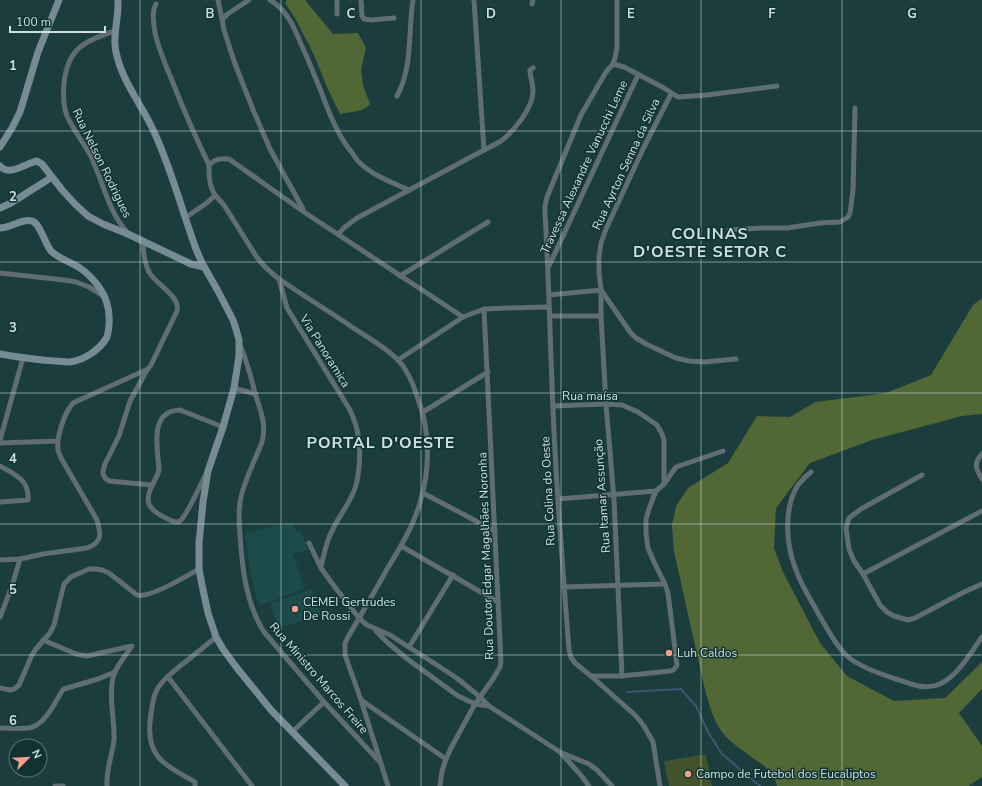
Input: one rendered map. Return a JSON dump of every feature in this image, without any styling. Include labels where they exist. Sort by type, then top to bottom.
[{"type":"main road","points":[[0,147],[20,112],[38,52],[59,0]]},
{"type":"main road","points":[[118,0],[115,50],[120,68],[150,123],[162,150],[196,249],[204,267],[233,320],[238,340],[239,356],[234,388],[208,471],[203,502],[199,543],[199,569],[206,604],[216,637],[222,649],[270,710],[345,786]]},
{"type":"main road","points":[[0,166],[6,171],[37,161],[42,164],[75,204],[88,216],[103,224],[143,240],[191,264],[204,267]]},
{"type":"main road","points":[[0,208],[52,178]]},
{"type":"main road","points":[[0,228],[12,226],[23,221],[34,221],[46,244],[52,251],[60,258],[80,268],[96,282],[105,297],[109,321],[107,337],[96,350],[78,360],[69,362],[48,361],[0,354]]},
{"type":"street","points":[[218,0],[224,30],[233,59],[254,112],[270,149],[304,212]]},
{"type":"street","points":[[222,19],[248,0]]},
{"type":"street","points":[[270,0],[282,9],[292,21],[320,87],[331,118],[340,137],[348,149],[360,163],[372,172],[409,190]]},
{"type":"street","points":[[337,0],[337,14]]},
{"type":"street","points":[[361,0],[362,16],[364,18],[371,20],[394,18]]},
{"type":"street","points":[[397,96],[404,80],[408,64],[413,0]]},
{"type":"street","points":[[474,0],[484,150]]},
{"type":"street","points":[[618,0],[617,48],[613,64],[664,88],[671,94],[683,98],[777,86]]},
{"type":"street","points":[[156,4],[153,14],[156,36],[187,119],[209,165],[209,183],[212,191],[224,205],[262,264],[279,280],[382,347],[398,360],[405,369],[423,412],[428,445],[427,468],[419,507],[401,546],[345,643],[346,655],[388,786]]},
{"type":"street","name":"Rua Nelson Rodrigues","points":[[115,31],[98,36],[84,44],[68,61],[65,73],[63,103],[66,115],[92,158],[109,204],[128,234]]},
{"type":"street","name":"Rua Colina do Oeste","points":[[613,64],[606,72],[581,115],[547,197],[545,206],[558,500],[569,650],[571,657],[575,663],[636,716],[644,726],[653,742],[660,786]]},
{"type":"street","points":[[338,234],[357,218],[484,150],[500,141],[511,132],[529,107],[534,92],[530,72],[533,68]]},
{"type":"street","name":"Travessa Alexandre Vanucchi Leme","points":[[548,267],[638,75]]},
{"type":"street","name":"Rua Ayrton Senna da Silva","points":[[602,316],[599,272],[601,243],[644,147],[671,94]]},
{"type":"street","points":[[729,230],[786,228],[820,223],[840,222],[848,217],[854,190],[855,108]]},
{"type":"street","points":[[209,165],[217,159],[222,158],[229,160],[304,212],[463,317]]},
{"type":"street","points":[[185,218],[208,202],[215,195]]},
{"type":"street","points":[[400,276],[488,222]]},
{"type":"street","points":[[143,240],[143,252],[148,271],[154,279],[177,301],[178,307],[151,366],[130,401],[119,436],[103,471],[106,480],[109,481],[152,485]]},
{"type":"street","points":[[0,273],[76,282],[89,287],[105,297]]},
{"type":"street","name":"Via Panoramica","points":[[279,280],[287,308],[350,410],[358,431],[360,452],[356,485],[326,543],[321,568]]},
{"type":"street","points":[[549,295],[601,290],[630,332],[646,344],[676,358],[689,361],[704,362],[736,359]]},
{"type":"street","points":[[398,360],[463,317],[484,309],[549,307]]},
{"type":"street","name":"Rua Doutor Edgar Magalhães Noronha","points":[[440,786],[442,771],[446,759],[475,704],[493,679],[500,667],[501,662],[484,309]]},
{"type":"street","points":[[550,316],[602,316]]},
{"type":"street","name":"Rua Itamar Assunção","points":[[602,316],[622,676]]},
{"type":"street","name":"Rua Ministro Marcos Freire","points":[[238,340],[246,360],[262,415],[264,435],[245,484],[240,507],[241,559],[251,603],[258,622],[264,632],[324,702],[380,762]]},
{"type":"street","points":[[0,440],[22,358]]},
{"type":"street","points":[[0,560],[20,559],[43,554],[87,548],[97,543],[100,538],[100,529],[97,520],[61,458],[57,448],[62,423],[66,413],[73,404],[148,369]]},
{"type":"street","points":[[423,412],[488,372]]},
{"type":"street","points":[[234,388],[256,394]]},
{"type":"street","name":"Rua maísa","points":[[553,406],[606,404],[622,405],[638,412],[657,425],[664,440],[664,484]]},
{"type":"street","points":[[208,471],[185,516],[179,522],[176,523],[154,511],[148,501],[148,494],[159,470],[157,430],[163,415],[168,412],[180,410],[223,427]]},
{"type":"street","points":[[0,443],[58,441]]},
{"type":"street","points":[[591,676],[622,676],[670,671],[674,670],[677,665],[668,593],[648,548],[646,519],[656,491],[664,484],[676,467],[723,451]]},
{"type":"street","points":[[982,454],[976,462],[976,466],[982,479]]},
{"type":"street","points":[[0,466],[21,479],[29,494],[28,500],[0,502]]},
{"type":"street","points":[[811,472],[798,486],[792,498],[788,512],[787,525],[792,559],[796,571],[813,604],[835,641],[847,656],[857,664],[886,676],[921,687],[930,686],[946,681],[954,674],[982,637]]},
{"type":"street","points":[[922,475],[861,509],[849,518],[846,528],[849,549],[854,561],[880,605],[894,616],[908,620],[915,618],[982,584]]},
{"type":"street","points":[[558,500],[656,491]]},
{"type":"street","points":[[423,493],[495,531]]},
{"type":"street","points":[[863,574],[982,511]]},
{"type":"street","points":[[309,543],[321,568],[359,618],[367,625],[390,635],[458,679],[489,706],[560,752],[589,764],[612,786]]},
{"type":"street","points":[[401,546],[498,602]]},
{"type":"street","points":[[0,617],[12,586],[20,559]]},
{"type":"street","points":[[0,688],[10,690],[19,685],[32,655],[50,633],[54,625],[64,584],[71,577],[89,569],[102,570],[109,573],[137,595],[144,596],[159,590],[199,569]]},
{"type":"street","points":[[409,647],[453,575]]},
{"type":"street","points":[[564,588],[665,584]]},
{"type":"street","points":[[373,627],[388,643],[406,658],[458,696],[475,704],[489,706]]},
{"type":"street","points":[[195,786],[195,782],[167,766],[153,750],[149,737],[150,718],[153,698],[158,688],[168,677],[216,637]]},
{"type":"street","points":[[43,640],[81,656],[132,646],[115,672],[112,683],[114,740],[108,768],[107,786]]},
{"type":"street","points":[[0,728],[29,728],[35,726],[47,715],[64,689],[98,679],[115,672]]},
{"type":"street","points":[[168,677],[252,786]]},
{"type":"street","points":[[361,700],[446,759]]},
{"type":"street","points":[[292,732],[324,702]]},
{"type":"street","points":[[560,752],[589,786]]},
{"type":"street","points":[[55,786],[63,786]]},
{"type":"shaded area","points":[[292,522],[296,531],[301,530],[308,550],[293,554],[305,589],[258,606],[249,564],[245,533]]},
{"type":"shaded area","name":"CEMEI Gertrudes De Rossi","points":[[312,589],[321,615],[279,628],[270,603]]},
{"type":"green space","points":[[287,0],[305,0],[333,34],[358,33],[366,48],[361,70],[363,85],[370,104],[367,107],[340,114],[314,55],[295,18],[285,3]]},
{"type":"green space","points":[[982,298],[982,414],[962,416],[872,440],[810,463],[776,508],[774,548],[783,572],[820,643],[847,676],[894,701],[945,698],[982,662],[982,689],[959,713],[982,746],[982,777],[968,786],[777,786],[769,770],[725,736],[717,724],[713,714],[706,694],[674,552],[672,525],[676,506],[688,488],[728,463],[757,416],[790,417],[815,402],[886,393],[931,375],[973,305]]},
{"type":"green space","name":"Campo de Futebol dos Eucaliptos","points":[[706,754],[712,786],[669,786],[664,761]]},
{"type":"waterway","points":[[627,692],[681,689],[696,706],[708,732],[722,754],[760,786]]},
{"type":"place","name":"CEMEI Gertrudes De Rossi","points":[[295,609]]},
{"type":"place","name":"Luh Caldos","points":[[669,653]]},
{"type":"place","name":"Campo de Futebol dos Eucaliptos","points":[[688,774]]},
{"type":"district","name":"COLINAS D'OESTE SETOR C","points":[[710,243]]},
{"type":"district","name":"PORTAL D'OESTE","points":[[381,443]]}]
